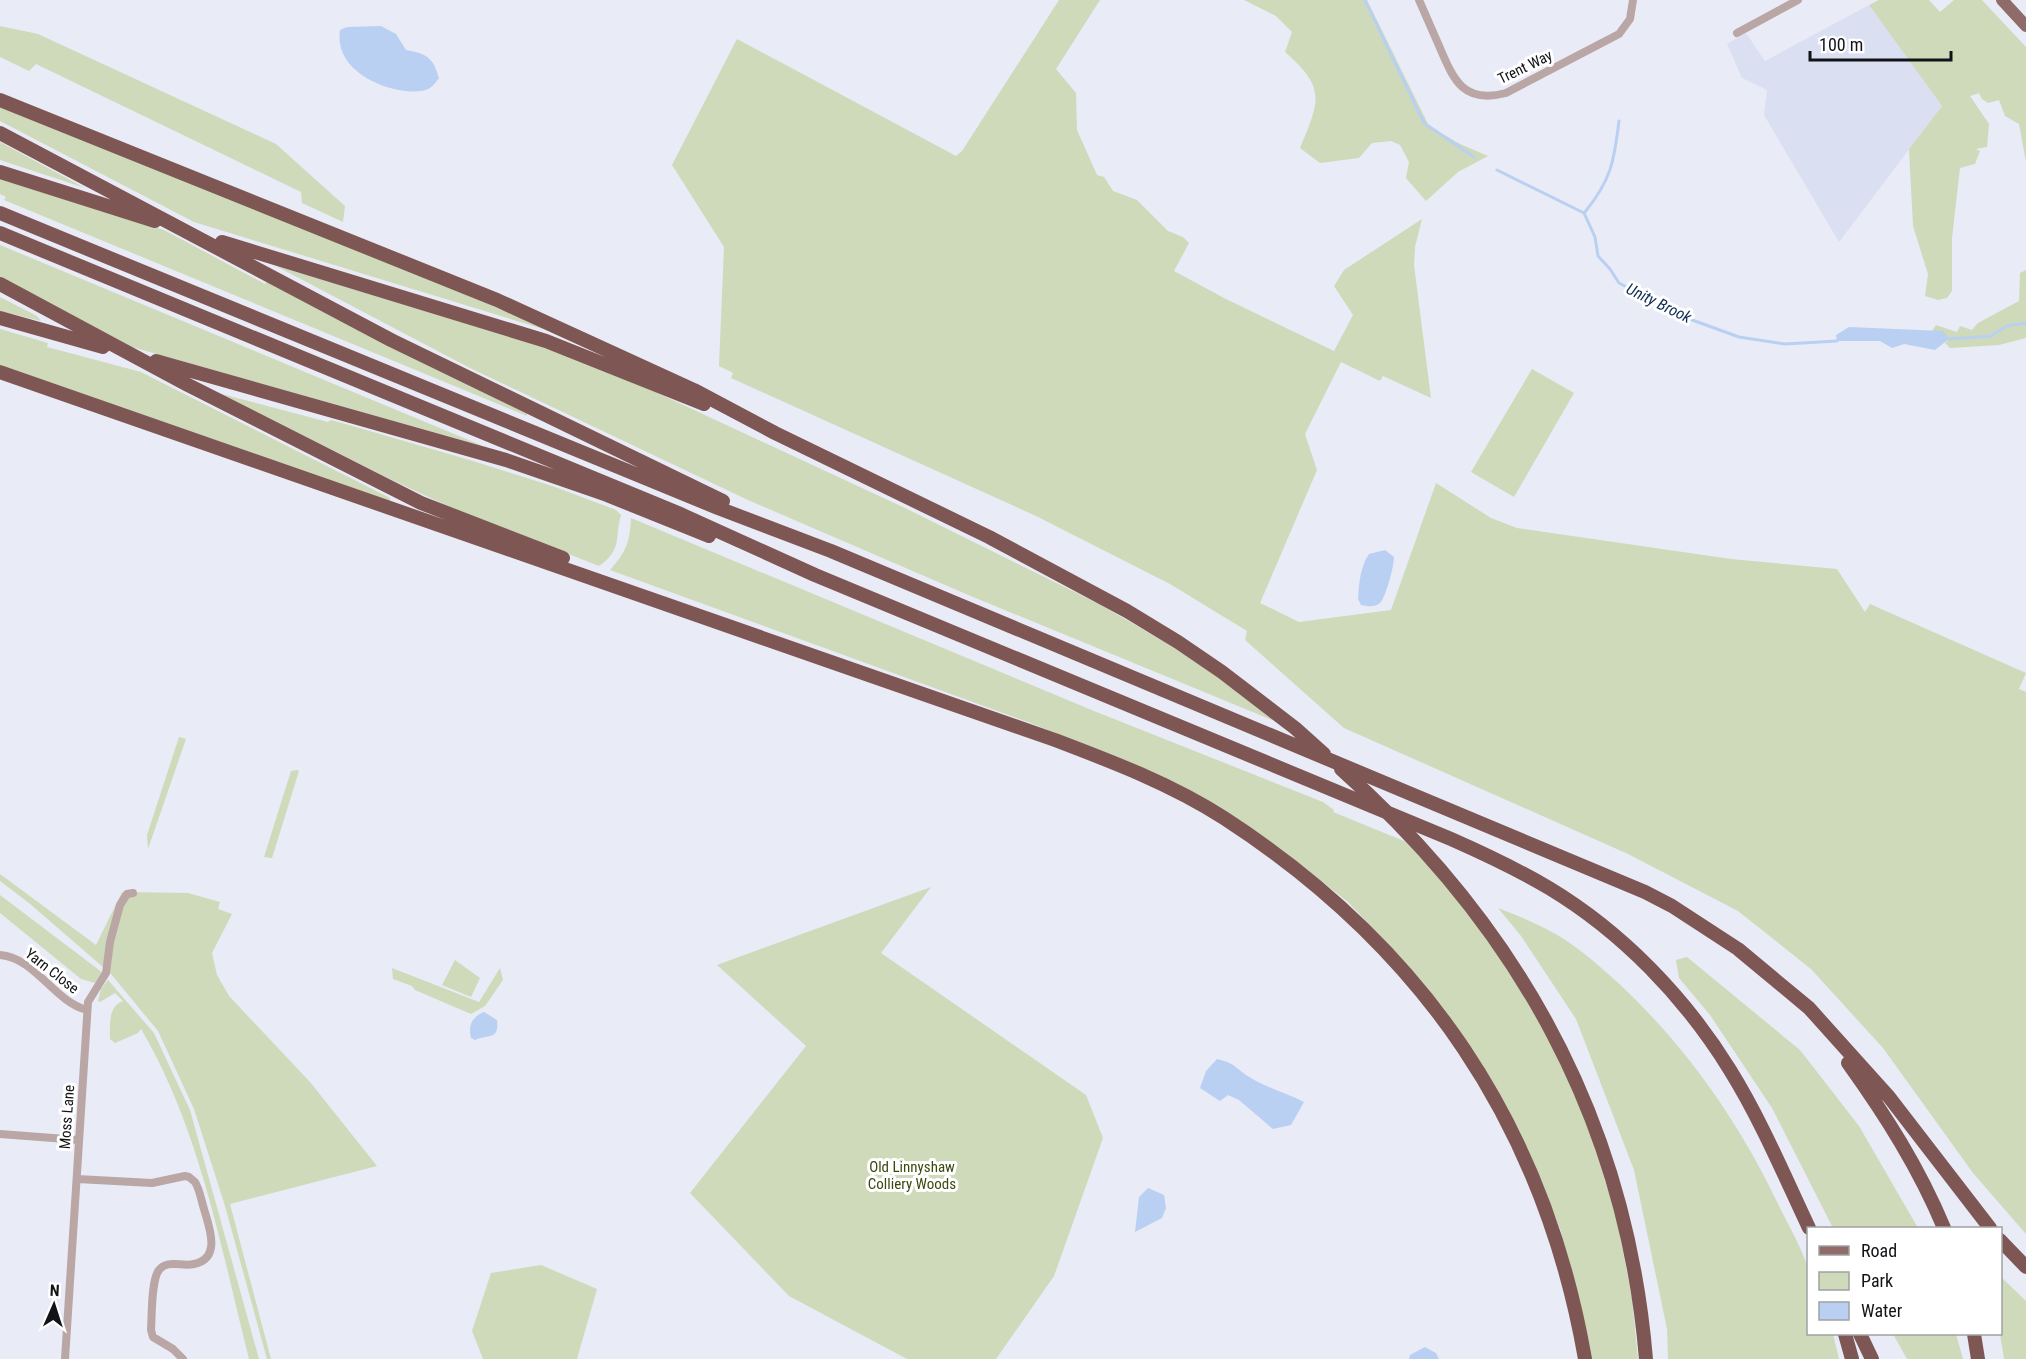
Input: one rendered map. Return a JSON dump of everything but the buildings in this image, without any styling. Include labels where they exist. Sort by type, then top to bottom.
[{"type":"highway","points":[[0,100],[497,300],[694,390],[775,433],[989,537],[1107,600],[1195,654],[1295,728],[1350,776],[1420,848],[1475,912],[1504,951],[1552,1030],[1576,1079],[1609,1164],[1636,1276],[1646,1359]]},
{"type":"highway","points":[[0,133],[391,340],[831,551]]},
{"type":"highway","points":[[0,172],[546,341],[775,433]]},
{"type":"highway","points":[[0,213],[707,504],[831,551],[1645,892],[1680,911],[1738,949],[1809,1008],[1889,1097],[1989,1227]]},
{"type":"highway","points":[[0,233],[668,508],[815,575]]},
{"type":"highway","points":[[0,284],[188,385],[422,503],[808,653]]},
{"type":"highway","points":[[0,318],[506,460],[607,495],[815,575],[1451,838],[1510,866],[1567,900],[1607,930],[1646,964],[1687,1009],[1709,1037],[1752,1107],[1809,1227]]},
{"type":"highway","points":[[0,372],[1055,740],[1146,776],[1222,817],[1304,874],[1341,906],[1380,944],[1427,998],[1468,1054],[1503,1113],[1529,1168],[1551,1225],[1573,1298],[1585,1359]]},
{"type":"highway","points":[[1809,1008],[1878,1104],[1899,1138],[1944,1227]]},
{"type":"highway","points":[[2002,1241],[2026,1267]]},
{"type":"highway","points":[[1845,1335],[1852,1359]]},
{"type":"highway","points":[[1860,1335],[1872,1359]]},
{"type":"highway","points":[[1974,1335],[1978,1359]]},
{"type":"main road","points":[[2002,0],[2026,26]]},
{"type":"street","name":"Trent Way","points":[[1419,0],[1454,79],[1471,92],[1482,96],[1506,93],[1619,34],[1630,19],[1633,0]]},
{"type":"street","points":[[1737,33],[1786,3],[1798,0]]},
{"type":"street","name":"Moss Lane","points":[[65,1359],[87,1010],[90,996],[106,973],[110,942],[120,905],[127,894],[134,893]]},
{"type":"street","name":"Yarn Close","points":[[0,955],[19,960],[73,1004],[87,1010]]},
{"type":"street","points":[[0,1135],[79,1140]]},
{"type":"street","points":[[77,1179],[152,1184],[185,1176],[195,1182],[212,1237],[210,1250],[205,1259],[195,1264],[169,1264],[159,1269],[155,1281],[151,1330],[158,1342],[173,1349],[183,1359]]},
{"type":"shaded area","points":[[1869,5],[1942,106],[1839,242],[1764,115],[1767,90],[1742,78],[1727,44],[1746,33],[1765,61]]},
{"type":"green space","points":[[1059,0],[1100,0],[1056,69],[1076,93],[1077,130],[1097,175],[1104,177],[1113,191],[1137,200],[1168,231],[1183,237],[1189,243],[1174,271],[1334,351],[1353,315],[1334,286],[1344,270],[1422,219],[1415,247],[1414,265],[1431,398],[1383,376],[1380,381],[1341,362],[1305,434],[1317,470],[1260,603],[1299,622],[1391,610],[1436,483],[1491,518],[1517,528],[1731,559],[1837,569],[1865,612],[1870,604],[2026,673],[2019,689],[2026,692],[2026,1234],[1973,1173],[1883,1048],[1811,969],[1738,911],[1628,854],[1344,728],[1245,640],[1247,631],[1170,584],[1036,516],[731,378],[733,373],[719,366],[724,247],[672,165],[737,39],[956,156],[962,151]]},
{"type":"green space","points":[[1244,0],[1367,0],[1429,126],[1460,144],[1488,156],[1458,172],[1426,201],[1406,178],[1409,162],[1400,145],[1391,141],[1372,143],[1359,158],[1320,163],[1300,148],[1312,118],[1315,96],[1307,75],[1285,52],[1292,32],[1276,16]]},
{"type":"green space","points":[[1879,0],[1929,0],[1940,12],[1954,0],[1982,0],[2026,47],[2026,162],[2019,124],[2005,116],[1999,100],[1988,103],[1979,93],[1970,96],[1989,124],[1987,147],[1976,149],[1980,151],[1975,164],[1960,168],[1952,238],[1952,291],[1947,298],[1938,300],[1925,296],[1928,274],[1913,226],[1909,149],[1942,106],[1869,5]]},
{"type":"green space","points":[[0,26],[38,34],[276,144],[345,206],[343,222],[302,203],[301,192],[36,64],[29,71],[0,57]]},
{"type":"green space","points":[[0,106],[442,284],[553,332],[194,222],[0,121]]},
{"type":"green space","points":[[0,142],[85,188],[0,160]]},
{"type":"green space","points":[[0,178],[164,230],[265,284],[267,281],[527,416],[4,200],[6,197],[0,194]]},
{"type":"green space","points":[[0,245],[483,446],[132,347],[0,278]]},
{"type":"green space","points":[[276,266],[510,336],[580,360],[636,383],[905,508],[1099,604],[1163,641],[1225,681],[1272,720],[966,594],[748,500],[470,368]]},
{"type":"green space","points":[[2026,270],[2026,338],[1999,345],[1950,348],[1945,343],[1949,339],[1932,331],[1936,325],[1957,332],[1960,326],[1972,330],[1978,323],[2019,301],[2020,273]]},
{"type":"green space","points":[[0,297],[37,316],[41,321],[0,311]]},
{"type":"green space","points":[[0,329],[48,343],[47,347],[141,372],[390,498],[390,501],[0,365]]},
{"type":"green space","points":[[1532,369],[1574,393],[1514,497],[1471,472]]},
{"type":"green space","points":[[218,393],[328,422],[331,420],[473,461],[555,487],[616,510],[621,515],[615,549],[599,566],[452,508]]},
{"type":"green space","points":[[631,518],[1094,711],[1323,802],[1334,810],[1333,812],[1404,841],[1473,915],[1514,974],[1549,1038],[1590,1130],[1617,1220],[1632,1299],[1638,1359],[1590,1359],[1581,1310],[1561,1231],[1528,1150],[1482,1064],[1415,973],[1348,902],[1281,849],[1193,793],[1129,763],[1033,724],[610,570],[626,546],[630,534]]},
{"type":"green space","points":[[179,737],[186,739],[148,849],[147,835]]},
{"type":"green space","points":[[291,771],[299,771],[272,858],[264,857]]},
{"type":"green space","points":[[0,874],[96,945],[122,892],[188,893],[220,902],[218,909],[232,914],[212,953],[217,975],[229,996],[310,1082],[377,1166],[230,1204],[271,1359],[267,1359],[225,1206],[194,1109],[158,1031],[111,974],[0,881]]},
{"type":"green space","name":"Old Linnyshaw Colliery Woods","points":[[931,887],[881,953],[1086,1095],[1103,1138],[1054,1276],[996,1359],[907,1359],[789,1296],[690,1193],[806,1046],[717,965]]},
{"type":"green space","points":[[0,895],[103,973],[95,983],[81,979],[0,913]]},
{"type":"green space","points":[[1498,908],[1562,938],[1582,952],[1642,1006],[1696,1068],[1742,1136],[1804,1256],[1807,1266],[1807,1335],[1833,1335],[1839,1359],[1668,1359],[1667,1329],[1634,1170],[1576,1019],[1521,936]]},
{"type":"green space","points":[[1687,957],[1800,1050],[1859,1126],[1917,1227],[1832,1227],[1772,1108],[1710,1015],[1679,978],[1676,960]]},
{"type":"green space","points":[[455,960],[480,978],[471,997],[442,985]]},
{"type":"green space","points":[[392,968],[479,1002],[500,968],[503,980],[485,1006],[471,1014],[393,979]]},
{"type":"green space","points":[[108,980],[154,1033],[190,1110],[259,1359],[249,1359],[207,1190],[179,1107],[161,1067],[141,1029],[138,1033],[115,1043],[110,1039],[112,1012],[118,1003],[123,1001],[115,993],[98,1001],[101,989]]},
{"type":"green space","points":[[541,1265],[597,1289],[577,1359],[483,1359],[472,1331],[491,1273]]},
{"type":"green space","points":[[2002,1278],[2026,1301],[2026,1359],[2004,1359],[2000,1335],[2002,1335]]},
{"type":"green space","points":[[1894,1335],[1956,1335],[1963,1359],[1907,1359]]},
{"type":"water","points":[[381,26],[396,34],[406,50],[424,55],[431,61],[439,78],[431,87],[418,91],[394,89],[370,80],[350,65],[340,43],[340,30],[347,27]]},
{"type":"water","points":[[1849,327],[1943,331],[1949,339],[1935,350],[1904,344],[1892,348],[1880,341],[1837,341],[1836,335]]},
{"type":"water","points":[[1385,550],[1394,557],[1385,595],[1375,606],[1361,605],[1358,599],[1364,564],[1369,554]]},
{"type":"water","points":[[484,1012],[497,1020],[496,1031],[491,1036],[475,1040],[471,1038],[471,1025],[476,1016]]},
{"type":"water","points":[[1217,1059],[1233,1065],[1257,1082],[1304,1102],[1291,1125],[1273,1129],[1239,1100],[1228,1095],[1220,1101],[1200,1088],[1206,1071]]},
{"type":"water","points":[[1148,1188],[1164,1195],[1166,1208],[1162,1218],[1135,1232],[1139,1197]]},
{"type":"water","points":[[1425,1347],[1436,1353],[1439,1359],[1409,1359],[1410,1355]]},
{"type":"waterway","name":"Unity Brook","points":[[1365,0],[1424,123],[1474,157]]},
{"type":"waterway","points":[[1585,212],[1601,190],[1610,170],[1619,121]]},
{"type":"waterway","name":"Unity Brook","points":[[1497,170],[1584,213],[1595,237],[1598,256],[1619,283],[1684,317],[1739,337],[1785,344],[1837,341]]},
{"type":"waterway","name":"Unity Brook","points":[[1949,339],[1991,336],[2007,326],[2026,323]]}]
